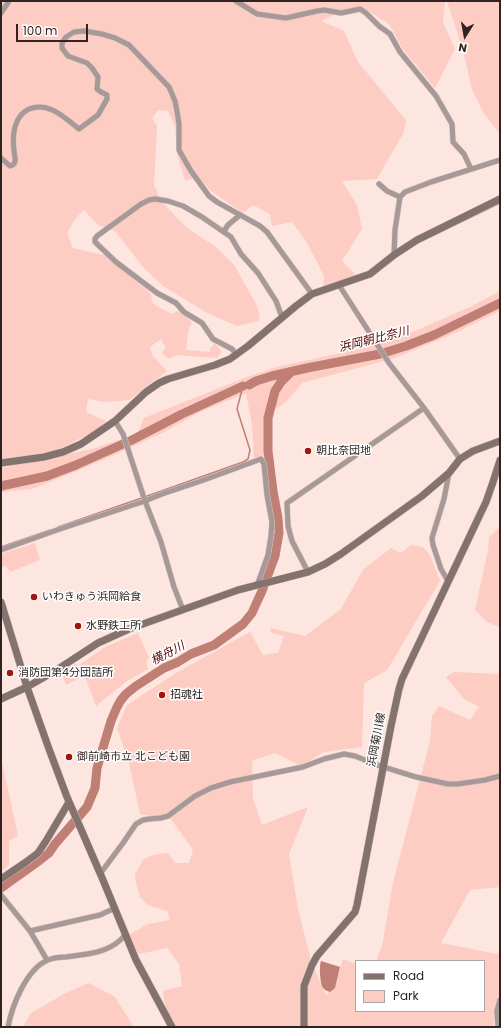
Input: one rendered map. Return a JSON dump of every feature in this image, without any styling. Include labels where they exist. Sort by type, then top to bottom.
[{"type":"street","points":[[1,13],[9,1]]},
{"type":"street","points":[[236,1],[257,14],[286,18],[324,10],[341,13],[360,9],[366,13],[379,26],[390,34],[400,52],[436,96],[452,124],[453,142],[464,154],[471,169]]},
{"type":"street","points":[[1,158],[10,166],[16,160],[14,148],[14,128],[22,113],[30,109],[44,107],[51,109],[62,115],[79,129],[98,115],[107,99],[107,95],[97,89],[98,77],[92,68],[87,63],[68,56],[62,48],[62,42],[66,37],[74,32],[84,31],[115,38],[129,45],[169,87],[175,101],[177,111],[179,124],[179,150],[191,171],[209,196],[260,226],[267,232],[312,294]]},
{"type":"street","points":[[394,255],[395,230],[400,196],[405,192],[420,186],[500,160]]},
{"type":"street","points":[[379,184],[387,191],[400,196]]},
{"type":"street","points":[[237,355],[232,349],[213,339],[202,323],[184,312],[176,303],[157,293],[116,262],[95,242],[97,236],[149,200],[155,199],[168,201],[183,206],[224,231],[231,237],[241,254],[258,273],[276,301],[282,318]]},
{"type":"street","points":[[1,463],[44,457],[63,452],[81,444],[115,421],[146,392],[159,383],[230,359],[237,355],[312,294],[370,274],[416,240],[500,199]]},
{"type":"street","points":[[224,231],[228,225],[240,215]]},
{"type":"street","points":[[339,285],[389,363],[424,408],[460,459]]},
{"type":"street","points":[[308,572],[292,541],[288,526],[287,503],[424,408]]},
{"type":"street","points":[[115,421],[123,434],[183,610]]},
{"type":"street","points":[[1,699],[27,687],[55,671],[98,643],[129,629],[238,590],[308,572],[325,564],[422,496],[449,473],[460,459],[473,451],[500,441]]},
{"type":"street","points":[[1,550],[145,498],[207,479],[261,459],[264,464],[267,495],[272,522],[268,555],[257,585]]},
{"type":"street","name":"浜岡菊川線","points":[[304,1027],[304,986],[312,964],[317,956],[355,912],[357,905],[402,679],[486,502],[494,482],[500,460]]},
{"type":"street","points":[[448,581],[441,569],[434,550],[432,538],[444,499],[449,473]]},
{"type":"street","points":[[1,602],[27,687],[72,810],[136,960],[172,1027]]},
{"type":"street","points":[[100,874],[136,824],[142,820],[168,816],[195,796],[211,788],[230,782],[303,767],[324,759],[344,754],[355,756],[377,765],[416,777],[448,784],[485,780],[500,776]]},
{"type":"street","points":[[1,878],[38,853],[69,802]]},
{"type":"street","points":[[3,897],[30,931],[47,960]]},
{"type":"street","points":[[30,931],[100,915],[115,908]]},
{"type":"street","points":[[8,1027],[11,1014],[25,982],[34,970],[47,960],[111,948],[125,935]]},
{"type":"street","points":[[498,1027],[497,1011],[500,1000]]},
{"type":"green space","points":[[1,1],[445,1],[443,22],[455,49],[435,88],[402,48],[390,25],[367,10],[344,10],[321,21],[344,31],[358,62],[406,120],[404,132],[377,179],[342,181],[357,205],[362,229],[342,261],[357,276],[340,283],[323,286],[324,276],[306,241],[292,222],[272,226],[270,214],[253,205],[243,213],[211,191],[198,178],[185,180],[177,154],[175,126],[168,111],[158,110],[152,118],[157,126],[154,185],[162,202],[187,228],[216,247],[234,265],[256,304],[260,315],[258,321],[237,326],[207,313],[163,286],[143,267],[115,231],[98,225],[84,210],[75,219],[67,233],[73,248],[108,256],[151,294],[152,302],[158,307],[172,314],[179,310],[192,322],[189,327],[186,350],[210,352],[210,349],[215,343],[222,352],[217,358],[177,355],[169,359],[162,353],[166,346],[161,339],[150,347],[152,355],[167,371],[129,400],[105,402],[88,399],[86,412],[106,421],[98,428],[58,450],[1,463]]},
{"type":"green space","points":[[446,1],[500,1],[500,134],[484,113],[472,90],[456,28]]},
{"type":"green space","points":[[500,291],[500,311],[453,334],[395,358],[302,383],[286,402],[270,413],[266,456],[254,458],[252,425],[246,393],[200,412],[164,432],[77,471],[32,489],[1,492],[1,468],[92,449],[137,434],[144,418],[247,377],[277,367],[363,348],[413,332],[472,306]]},
{"type":"green space","points":[[500,527],[500,627],[487,622],[475,610],[488,551],[489,537]]},
{"type":"green space","points":[[35,543],[40,560],[10,572],[6,566],[1,567],[1,554]]},
{"type":"green space","points":[[411,545],[423,547],[430,555],[440,581],[387,670],[364,683],[362,747],[324,752],[301,766],[275,753],[252,761],[253,799],[262,825],[308,807],[289,854],[298,909],[312,964],[326,995],[335,987],[343,959],[355,964],[355,1012],[485,1012],[485,960],[376,960],[382,946],[393,883],[430,741],[432,716],[439,706],[470,720],[479,707],[464,699],[446,677],[454,672],[500,674],[500,887],[470,890],[441,943],[497,954],[500,951],[500,994],[493,1027],[168,1027],[163,991],[182,986],[179,964],[167,948],[139,954],[129,935],[148,924],[170,920],[167,911],[148,905],[140,897],[135,874],[143,860],[152,855],[168,853],[175,863],[189,863],[193,850],[171,819],[140,814],[129,763],[117,728],[127,705],[176,673],[250,632],[263,655],[278,653],[284,636],[271,633],[270,628],[305,636],[341,609],[363,570],[391,548],[401,553]]},
{"type":"green space","points":[[138,633],[149,658],[146,661],[148,669],[127,681],[96,706],[80,664],[107,646]]},
{"type":"green space","points":[[76,663],[82,677],[66,685],[64,674]]},
{"type":"green space","points":[[1,758],[18,836],[9,841],[9,865],[1,872]]},
{"type":"green space","points":[[89,983],[115,997],[134,1027],[23,1027],[31,1013],[66,993]]},
{"type":"shaded area","points":[[321,961],[340,967],[335,988],[330,992],[325,990],[322,986],[320,974]]},
{"type":"waterway","points":[[434,235],[500,203]]},
{"type":"waterway","name":"浜岡朝比奈川","points":[[249,385],[272,376],[380,354],[406,346],[434,335],[500,303]]},
{"type":"waterway","name":"横舟川","points":[[1,888],[49,853],[87,807],[95,788],[97,768],[111,721],[117,707],[126,694],[164,668],[191,654],[214,645],[243,624],[252,613],[275,556],[279,533],[268,451],[268,418],[275,391],[281,382],[291,372]]},
{"type":"waterway","points":[[58,527],[248,459],[250,450],[237,409],[243,386],[249,385]]},
{"type":"waterway","name":"浜岡朝比奈川","points":[[1,486],[47,476],[76,465],[132,440],[182,414],[243,386]]},
{"type":"waterway","points":[[1,547],[50,530]]},
{"type":"place","name":"朝比奈団地","points":[[308,451]]},
{"type":"place","name":"いわきゅう浜岡給食","points":[[34,597]]},
{"type":"place","name":"水野鉄工所","points":[[78,626]]},
{"type":"place","name":"消防団第4分団詰所","points":[[10,673]]},
{"type":"place","name":"招魂社","points":[[162,695]]},
{"type":"place","name":"御前崎市立 北こども園","points":[[69,757]]}]
